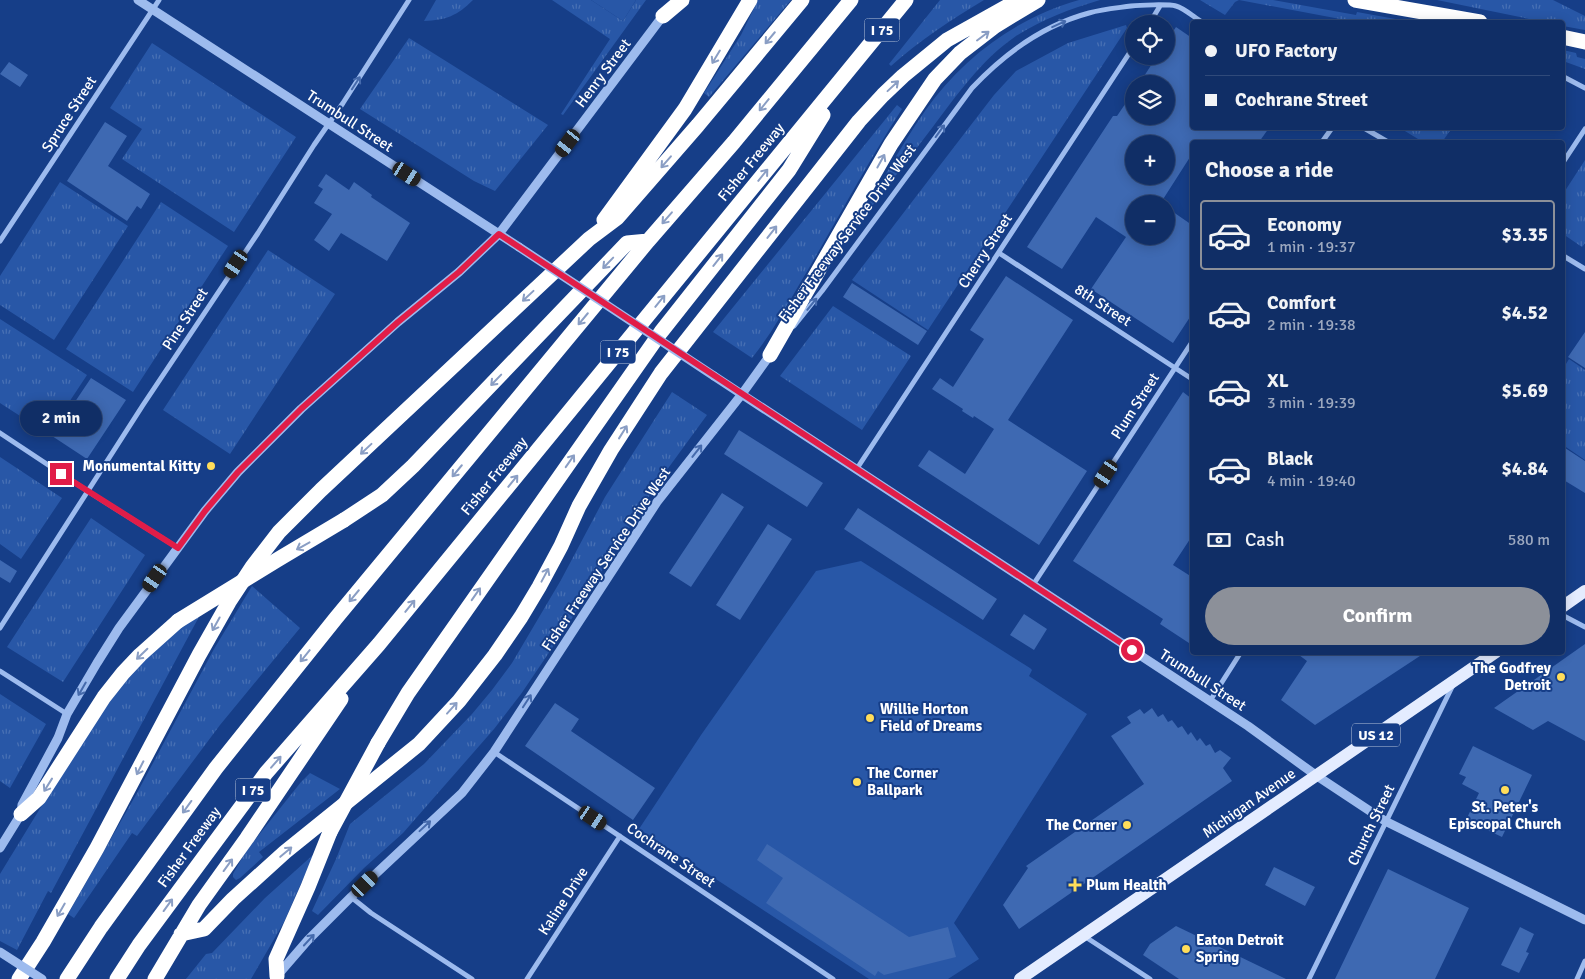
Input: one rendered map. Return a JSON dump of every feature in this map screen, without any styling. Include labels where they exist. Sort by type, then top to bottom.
[{"type":"highway","points":[[663,16],[682,0]]},
{"type":"highway","points":[[589,239],[685,109],[750,0]]},
{"type":"highway","points":[[19,979],[43,942],[97,848],[229,602],[252,567],[279,532],[321,490],[589,239],[617,218],[698,125],[802,0]]},
{"type":"highway","name":"Fisher Freeway","points":[[67,979],[101,927],[216,768],[336,618],[648,241],[734,142],[851,0]]},
{"type":"highway","name":"Fisher Freeway","points":[[117,979],[139,945],[266,773],[379,644],[906,0]]},
{"type":"highway","points":[[181,934],[204,929],[233,899],[285,852],[427,736],[459,701],[489,663],[521,617],[561,546],[579,506],[606,458],[661,373],[859,121],[903,76],[947,40],[1006,7],[1025,0]]},
{"type":"highway","points":[[770,355],[891,144],[935,79],[960,53],[995,26],[1038,0]]},
{"type":"highway","points":[[1355,0],[1469,20]]},
{"type":"highway","points":[[1565,38],[1585,42]]},
{"type":"highway","points":[[276,978],[276,959],[330,832],[378,743],[408,693],[661,332],[789,170],[857,60]]},
{"type":"highway","points":[[21,814],[40,798],[104,697],[140,655],[178,621],[382,495],[413,466],[627,243],[648,241]]},
{"type":"highway","points":[[155,979],[199,905],[379,644]]},
{"type":"main road","points":[[1565,605],[1585,591]]},
{"type":"main road","name":"Michigan Avenue","points":[[1020,979],[1492,655]]},
{"type":"street","name":"Trumbull Street","points":[[138,0],[519,247],[1248,726],[1317,776],[1385,821],[1585,920]]},
{"type":"street","name":"Spruce Street","points":[[0,241],[159,0]]},
{"type":"street","name":"Pine Street","points":[[0,628],[89,492],[143,405],[410,0]]},
{"type":"street","name":"Henry Street","points":[[0,848],[21,814],[22,806],[58,738],[67,714],[118,631],[205,511],[238,472],[301,409],[398,322],[459,272],[499,234],[674,0]]},
{"type":"street","name":"Fisher Freeway Service Drive West","points":[[276,978],[308,940],[351,897],[462,793],[494,752],[657,502],[742,394],[770,355],[822,291],[972,88],[985,74],[1037,35],[1058,24],[1091,13],[1139,5],[1176,6],[1199,20]]},
{"type":"street","points":[[1154,15],[1160,6]]},
{"type":"street","name":"Cherry Street","points":[[856,470],[1125,60]]},
{"type":"street","points":[[1565,78],[1585,88]]},
{"type":"street","points":[[1565,159],[1585,129]]},
{"type":"street","points":[[1367,130],[1385,140]]},
{"type":"street","name":"8th Street","points":[[999,254],[1190,378]]},
{"type":"street","points":[[1565,257],[1585,269]]},
{"type":"street","name":"Plum Street","points":[[1033,585],[1190,345]]},
{"type":"street","points":[[0,433],[178,548]]},
{"type":"street","points":[[1565,617],[1585,627]]},
{"type":"street","points":[[1210,701],[1239,655]]},
{"type":"street","points":[[0,671],[67,714]]},
{"type":"street","name":"Church Street","points":[[1309,979],[1455,682]]},
{"type":"street","name":"Cochrane Street","points":[[494,752],[833,979]]},
{"type":"street","name":"Kaline Drive","points":[[527,979],[620,836]]},
{"type":"street","points":[[351,897],[370,912],[472,979]]},
{"type":"street","points":[[1083,936],[1150,979]]},
{"type":"street","points":[[0,952],[42,979]]},
{"type":"street","points":[[1577,979],[1585,962]]},
{"type":"green space","points":[[436,0],[473,0],[462,10],[451,16],[439,20],[424,21]]},
{"type":"green space","points":[[552,0],[591,0],[623,21],[636,0],[646,0],[563,115],[561,114],[610,39]]},
{"type":"green space","points":[[591,0],[636,0],[623,21]]},
{"type":"green space","points":[[758,0],[791,0],[709,97],[704,93],[741,35]]},
{"type":"green space","points":[[940,0],[984,0],[936,31],[891,66],[889,64]]},
{"type":"green space","points":[[1079,0],[1100,0],[1036,24],[1003,45],[981,67],[960,91],[855,228],[915,125],[956,73],[993,42],[1013,29],[1034,17]]},
{"type":"green space","points":[[1200,0],[1239,0],[1235,2],[1225,15]]},
{"type":"green space","points":[[1239,0],[1273,0],[1356,15],[1357,12],[1401,20],[1345,20]]},
{"type":"green space","points":[[1437,0],[1553,0],[1585,16],[1585,30],[1565,26],[1565,20],[1534,20]]},
{"type":"green space","points":[[1125,25],[1125,31],[928,330],[852,280],[994,95],[1016,71],[1068,43]]},
{"type":"green space","points":[[409,38],[548,125],[495,191],[474,181],[360,109]]},
{"type":"green space","points":[[152,43],[296,137],[234,232],[122,159],[142,129],[110,108]]},
{"type":"green space","points":[[1565,50],[1576,53],[1577,57],[1585,59],[1585,69],[1565,62]]},
{"type":"green space","points":[[897,105],[902,109],[780,317],[752,358],[713,332]]},
{"type":"green space","points":[[1403,130],[1451,130],[1443,140],[1420,140]]},
{"type":"green space","points":[[1585,160],[1585,243],[1582,247],[1565,235],[1565,191]]},
{"type":"green space","points":[[60,182],[128,226],[54,340],[0,305],[0,276]]},
{"type":"green space","points":[[161,202],[228,246],[133,392],[66,349]]},
{"type":"green space","points":[[268,250],[335,294],[230,454],[163,410]]},
{"type":"green space","points":[[833,306],[911,356],[862,430],[780,376]]},
{"type":"green space","points":[[0,319],[87,375],[48,434],[0,403]]},
{"type":"green space","points":[[1569,359],[1585,370],[1585,460],[1565,446],[1565,366]]},
{"type":"green space","points":[[672,392],[707,415],[661,478],[567,626],[521,694],[494,729],[403,833],[364,868],[318,915],[312,911],[350,824],[424,764],[472,714],[512,663],[561,580],[605,497]]},
{"type":"green space","points":[[0,457],[62,498],[21,559],[0,544]]},
{"type":"green space","points":[[91,518],[145,555],[63,682],[7,647]]},
{"type":"green space","name":"The Corner Ballpark","points":[[861,561],[1030,668],[1032,670],[1029,676],[1087,714],[954,923],[979,959],[948,979],[869,979],[639,829],[701,735],[816,571]]},
{"type":"green space","points":[[252,586],[300,628],[220,725],[137,836],[132,833],[74,918],[68,914],[137,793],[214,649]]},
{"type":"green space","points":[[201,613],[51,893],[48,891],[17,950],[0,941],[0,874],[80,743],[130,674],[176,631]]},
{"type":"green space","points":[[0,694],[46,724],[10,788],[0,781]]},
{"type":"green space","points":[[310,773],[340,789],[259,852],[263,857],[236,880],[233,874],[246,851]]},
{"type":"green space","points":[[314,854],[284,922],[251,979],[186,979],[206,954],[212,953],[265,898]]},
{"type":"building","points":[[1176,27],[1190,37],[1190,130],[1268,130],[1260,140],[1190,140],[1190,157],[1175,181],[1175,135],[1125,135],[1125,185],[1172,185],[1166,195],[1125,195],[1125,236],[1096,217],[1062,269],[1027,247],[1113,116],[1117,116],[1125,104],[1125,125],[1175,125],[1175,75],[1145,75],[1151,65],[1175,65]]},
{"type":"building","points":[[9,62],[28,75],[20,87],[0,74]]},
{"type":"building","points":[[105,122],[127,136],[108,166],[150,194],[141,209],[137,206],[127,221],[67,181]]},
{"type":"building","points":[[326,174],[349,190],[354,182],[372,195],[371,197],[410,223],[387,261],[341,233],[329,251],[314,240],[332,214],[314,203],[323,189],[318,186]]},
{"type":"building","points":[[1175,213],[1190,224],[1190,317],[1173,343],[1091,289],[1125,238],[1125,245],[1175,245]]},
{"type":"building","points":[[1006,276],[1073,320],[1008,420],[1087,471],[1039,545],[918,466],[929,450],[965,474],[994,429],[974,416],[973,418],[962,411],[963,409],[932,389],[940,378],[953,387],[984,339],[970,330]]},
{"type":"building","points":[[852,283],[927,331],[918,345],[843,297]]},
{"type":"building","points":[[1585,332],[1585,368],[1568,357]]},
{"type":"building","points":[[91,378],[126,400],[87,459],[52,436]]},
{"type":"building","points":[[1183,392],[1190,397],[1190,539],[1173,565],[1190,576],[1190,644],[1160,624],[1163,619],[1073,561]]},
{"type":"building","points":[[739,430],[823,483],[807,507],[724,454]]},
{"type":"building","points":[[1565,448],[1585,461],[1585,493],[1565,481]]},
{"type":"building","points":[[722,493],[744,507],[691,587],[669,573]]},
{"type":"building","points":[[858,508],[997,599],[983,620],[844,529]]},
{"type":"building","points":[[768,524],[792,539],[740,620],[716,605]]},
{"type":"building","points":[[0,560],[17,571],[10,583],[0,577]]},
{"type":"building","points":[[1024,614],[1047,629],[1034,650],[1010,635]]},
{"type":"building","name":"The Godfrey Detroit","points":[[1585,644],[1585,741],[1548,721],[1533,730],[1494,708]]},
{"type":"building","points":[[1299,655],[1421,655],[1315,725],[1281,700],[1307,661]]},
{"type":"building","points":[[555,703],[579,719],[571,731],[655,788],[633,820],[525,746]]},
{"type":"building","name":"The Corner","points":[[1152,708],[1158,717],[1163,714],[1168,722],[1172,720],[1178,728],[1182,726],[1188,735],[1191,732],[1197,741],[1200,738],[1206,746],[1210,744],[1215,753],[1220,750],[1231,758],[1223,768],[1232,781],[1019,929],[1003,905],[1028,868],[1026,866],[1144,784],[1111,736],[1131,723],[1127,717],[1140,709],[1144,714]]},
{"type":"building","name":"St. Peter's Episcopal Church","points":[[1473,746],[1532,775],[1502,837],[1466,820],[1479,793],[1462,784],[1466,777],[1459,774]]},
{"type":"building","points":[[767,844],[909,937],[948,927],[956,957],[884,975],[878,971],[875,976],[766,903],[783,878],[757,860]]},
{"type":"building","points":[[1274,867],[1315,887],[1305,906],[1265,885]]},
{"type":"building","points":[[1388,869],[1469,908],[1435,979],[1335,979]]},
{"type":"building","name":"Eaton Detroit Spring","points":[[1176,926],[1286,979],[1179,979],[1143,955],[1150,944]]},
{"type":"building","points":[[1520,927],[1534,934],[1526,952],[1529,953],[1519,973],[1501,965]]},
{"type":"place","name":"Monumental Kitty","points":[[211,466]]},
{"type":"place","name":"The Godfrey Detroit","points":[[1561,677]]},
{"type":"place","name":"Willie Horton Field of Dreams","points":[[870,718]]},
{"type":"place","name":"The Corner Ballpark","points":[[857,782]]},
{"type":"place","name":"St. Peter's Episcopal Church","points":[[1505,790]]},
{"type":"place","name":"The Corner","points":[[1127,825]]},
{"type":"place","name":"Plum Health","points":[[1075,885]]},
{"type":"place","name":"Eaton Detroit Spring","points":[[1186,949]]},
{"type":"route","points":[[61,474],[178,548],[205,511],[238,472],[301,409],[398,322],[459,272],[499,234],[1132,650]]}]
